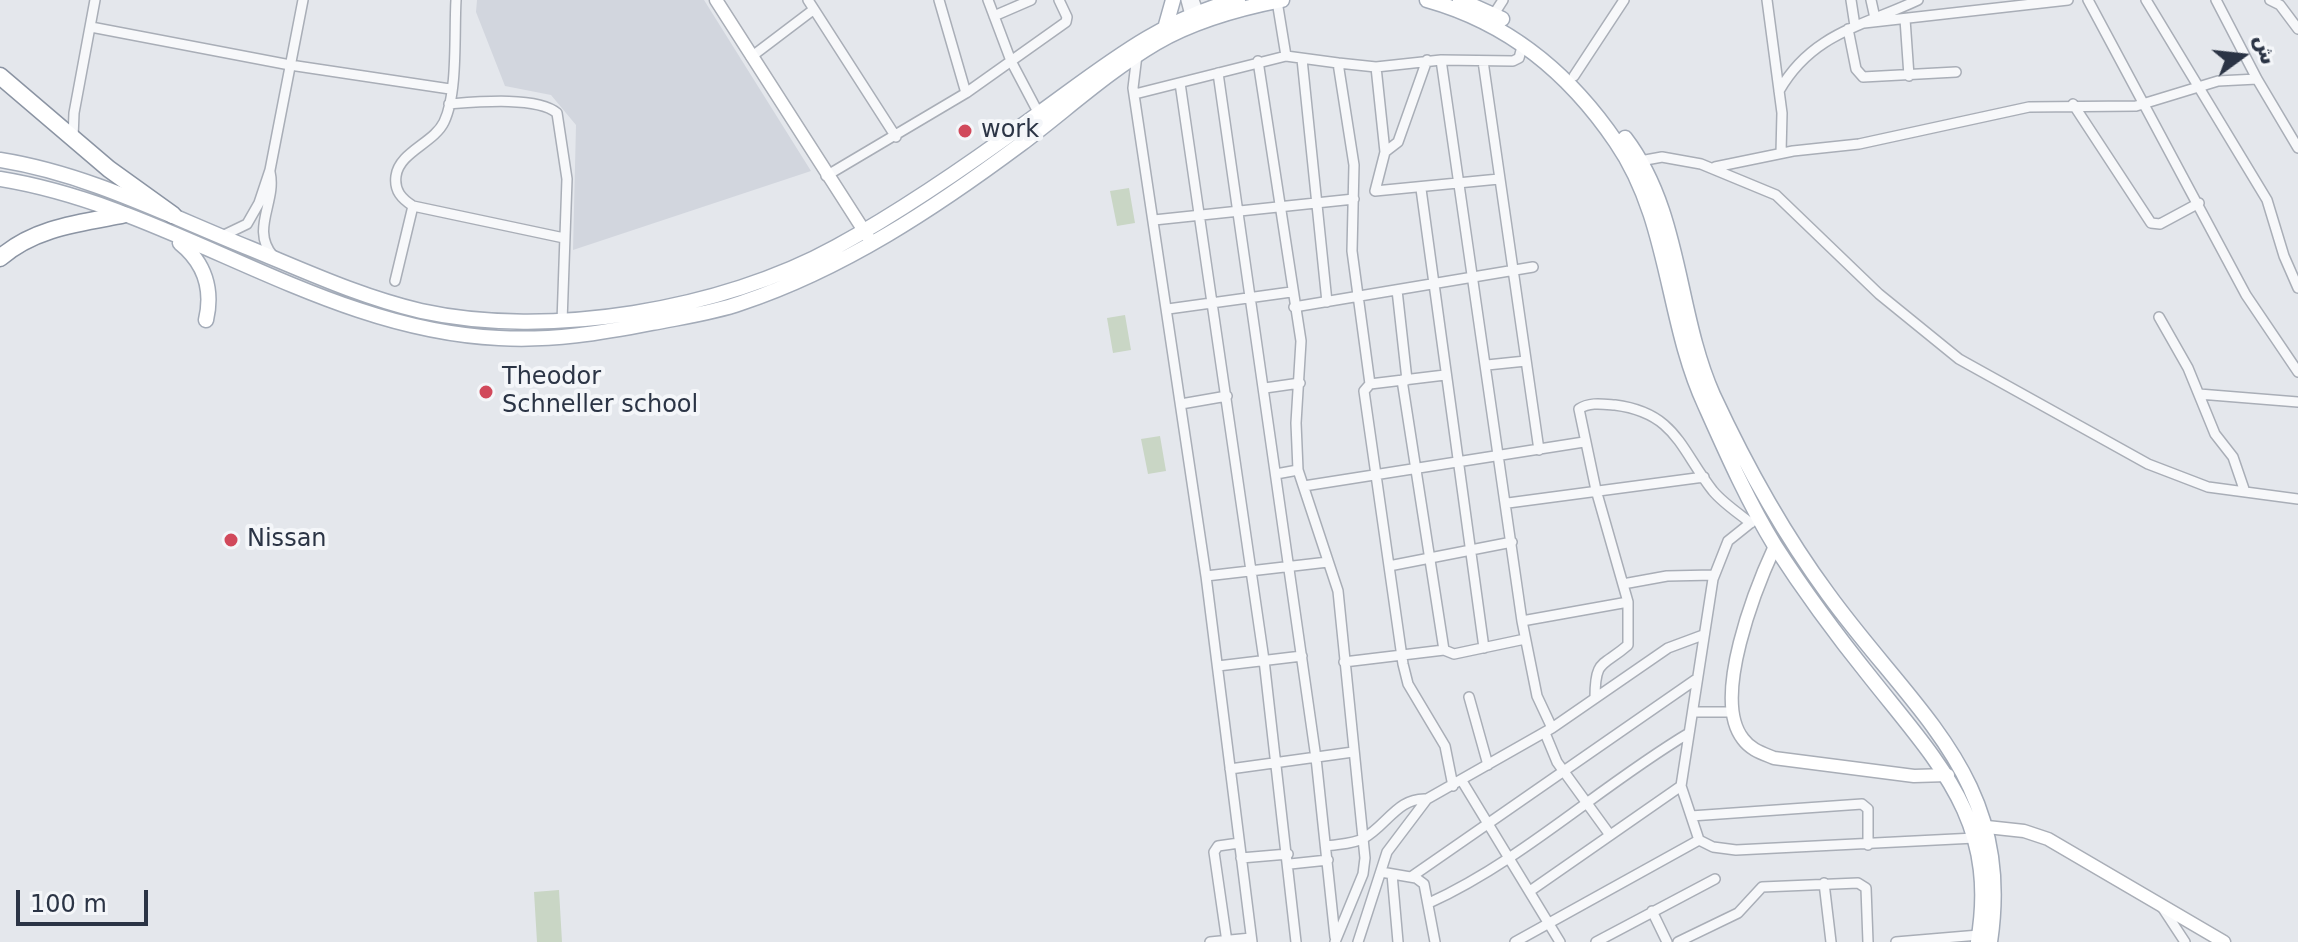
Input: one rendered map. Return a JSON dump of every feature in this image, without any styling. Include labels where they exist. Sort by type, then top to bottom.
[{"type":"highway","points":[[0,76],[52,122],[173,215]]},
{"type":"highway","points":[[0,258],[22,243],[59,227],[122,215]]},
{"type":"main road","points":[[1166,25],[1173,0]]},
{"type":"main road","points":[[0,179],[55,190],[386,319],[460,335],[497,338],[571,337],[608,332],[739,304],[804,279],[1018,146],[1117,68],[1196,15],[1279,0]]},
{"type":"main road","points":[[1427,0],[1486,21],[1523,43],[1580,96],[1627,158],[1670,259],[1712,393],[1785,532],[1860,650],[1948,775],[1975,838],[1982,895],[1982,940]]},
{"type":"main road","points":[[1460,0],[1494,14],[1524,33],[1574,76],[1640,161],[1660,205],[1670,259],[1676,322],[1693,377],[1755,520],[1860,650],[1960,764],[1987,827],[1995,896],[1982,940]]},
{"type":"main road","points":[[0,160],[86,181],[353,291],[421,311],[491,321],[562,322],[619,314],[734,289],[868,237],[1124,50],[1166,25],[1230,1]]},
{"type":"main road","points":[[167,233],[193,255],[205,275],[209,295],[206,320]]},
{"type":"main road","points":[[238,263],[245,247]]},
{"type":"main road","points":[[734,289],[739,304]]},
{"type":"street","points":[[73,138],[74,113],[95,0]]},
{"type":"street","points":[[221,236],[237,231],[251,220],[270,172],[303,0]]},
{"type":"street","points":[[456,0],[449,104],[437,133],[397,171],[399,194],[413,206],[564,238]]},
{"type":"street","points":[[716,0],[826,176],[868,237]]},
{"type":"street","points":[[939,0],[966,93]]},
{"type":"street","points":[[988,0],[1011,61],[1039,114]]},
{"type":"street","points":[[994,16],[1031,0]]},
{"type":"street","points":[[826,176],[966,93],[1066,22],[1067,17],[1059,0]]},
{"type":"street","points":[[1186,0],[1196,15]]},
{"type":"street","points":[[1279,0],[1286,56]]},
{"type":"street","points":[[1494,14],[1503,0]]},
{"type":"street","points":[[1574,76],[1624,0]]},
{"type":"street","points":[[1767,0],[1783,132],[1781,153]]},
{"type":"street","points":[[1851,0],[1856,26],[1856,69],[1863,77],[1956,72]]},
{"type":"street","points":[[1871,0],[1875,18]]},
{"type":"street","points":[[1779,91],[1802,58],[1856,26],[1918,0]]},
{"type":"street","points":[[1856,26],[2068,0]]},
{"type":"street","points":[[2088,0],[2147,104],[2246,295],[2298,372]]},
{"type":"street","points":[[2146,0],[2267,200],[2284,256],[2298,288]]},
{"type":"street","points":[[2216,0],[2257,79],[2298,148]]},
{"type":"street","points":[[2270,0],[2280,5],[2298,29]]},
{"type":"street","points":[[751,57],[811,3],[896,137]]},
{"type":"street","points":[[1905,19],[1909,76]]},
{"type":"street","points":[[91,27],[290,65],[450,89]]},
{"type":"street","points":[[1134,91],[1180,83],[1286,56],[1376,67],[1427,60],[1517,60],[1523,43]]},
{"type":"street","points":[[1137,55],[1134,91],[1206,576],[1251,940],[1210,942]]},
{"type":"street","points":[[1302,59],[1327,302]]},
{"type":"street","points":[[1385,152],[1398,142],[1427,60]]},
{"type":"street","points":[[1441,60],[1508,503],[1522,621],[1537,696],[1563,770],[1610,835]]},
{"type":"street","points":[[1258,61],[1291,292],[1301,341],[1296,423],[1298,470],[1338,591],[1363,839],[1363,874],[1335,941]]},
{"type":"street","points":[[1483,61],[1539,450]]},
{"type":"street","points":[[1338,63],[1354,165],[1352,243],[1370,384]]},
{"type":"street","points":[[1376,67],[1385,152],[1375,191],[1421,189],[1499,179]]},
{"type":"street","points":[[1117,68],[1134,91]]},
{"type":"street","points":[[1218,73],[1253,299],[1316,758],[1335,941]]},
{"type":"street","points":[[1712,167],[1752,162],[1781,153],[1859,144],[2029,107],[2147,104],[2218,81],[2257,79]]},
{"type":"street","points":[[1180,83],[1252,570],[1289,859],[1296,942]]},
{"type":"street","points":[[449,104],[505,102],[547,106],[557,113],[566,160],[562,322]]},
{"type":"street","points":[[2073,104],[2106,161],[2151,223],[2160,224],[2199,203]]},
{"type":"street","points":[[52,122],[74,113]]},
{"type":"street","points":[[1640,161],[1669,158],[1712,167],[1782,199],[1879,294],[1959,359],[2148,464],[2208,487],[2298,499]]},
{"type":"street","points":[[270,172],[271,187],[262,233],[267,248],[278,260]]},
{"type":"street","points":[[1421,189],[1484,648]]},
{"type":"street","points":[[1154,220],[1354,199]]},
{"type":"street","points":[[395,281],[413,206]]},
{"type":"street","points":[[1294,307],[1533,267]]},
{"type":"street","points":[[1397,290],[1404,380],[1444,650]]},
{"type":"street","points":[[1168,309],[1291,292]]},
{"type":"street","points":[[2159,317],[2199,394],[2215,434],[2237,465],[2245,492]]},
{"type":"street","points":[[1487,365],[1526,361]]},
{"type":"street","points":[[1445,375],[1370,384],[1364,391],[1401,655],[1408,684],[1445,746],[1457,783],[1487,822],[1560,942]]},
{"type":"street","points":[[1265,388],[1300,383]]},
{"type":"street","points":[[2199,394],[2298,402]]},
{"type":"street","points":[[1181,404],[1227,396]]},
{"type":"street","points":[[1595,698],[1596,673],[1601,662],[1628,645],[1631,616],[1578,416],[1581,407],[1596,404],[1632,408],[1662,421],[1688,450],[1718,496],[1755,520],[1728,541],[1714,575],[1695,680],[1681,786],[1699,840],[1713,847],[1736,850],[1975,838]]},
{"type":"street","points":[[1304,486],[1584,442]]},
{"type":"street","points":[[1276,474],[1298,470]]},
{"type":"street","points":[[1508,503],[1704,477]]},
{"type":"street","points":[[1389,566],[1512,542]]},
{"type":"street","points":[[1775,546],[1742,628],[1732,712],[1742,739],[1753,749],[1774,758],[1914,776],[1948,775]]},
{"type":"street","points":[[1206,576],[1328,562]]},
{"type":"street","points":[[1623,584],[1667,576],[1714,575]]},
{"type":"street","points":[[1522,621],[1628,602]]},
{"type":"street","points":[[1358,942],[1393,842],[1427,799],[1548,731],[1668,648],[1703,635]]},
{"type":"street","points":[[1344,662],[1444,650],[1450,654],[1525,639]]},
{"type":"street","points":[[1218,666],[1302,656]]},
{"type":"street","points":[[1411,877],[1695,680]]},
{"type":"street","points":[[1469,697],[1488,765]]},
{"type":"street","points":[[1693,712],[1732,712]]},
{"type":"street","points":[[1429,903],[1481,877],[1586,800],[1689,733]]},
{"type":"street","points":[[1230,769],[1353,752]]},
{"type":"street","points":[[1914,776],[1935,757]]},
{"type":"street","points":[[1530,891],[1681,786]]},
{"type":"street","points":[[1327,846],[1363,839],[1410,800],[1427,799]]},
{"type":"street","points":[[1691,816],[1862,804],[1868,809],[1868,845]]},
{"type":"street","points":[[1987,827],[2024,831],[2048,839],[2224,942]]},
{"type":"street","points":[[1515,942],[1699,840]]},
{"type":"street","points":[[1227,941],[1214,852],[1218,846],[1239,843]]},
{"type":"street","points":[[1241,858],[1328,860]]},
{"type":"street","points":[[1381,872],[1411,877],[1424,884],[1435,942]]},
{"type":"street","points":[[1392,874],[1398,942]]},
{"type":"street","points":[[1596,942],[1715,879]]},
{"type":"street","points":[[1678,942],[1738,913],[1762,887],[1824,883],[1865,885],[1868,942]]},
{"type":"street","points":[[1824,883],[1831,942]]},
{"type":"street","points":[[2162,907],[2185,942]]},
{"type":"street","points":[[1652,911],[1667,942]]},
{"type":"street","points":[[1896,942],[1982,940]]},
{"type":"shaded area","points":[[477,0],[704,0],[811,171],[573,250],[576,125],[551,95],[505,86],[476,12]]},
{"type":"green space","points":[[1129,188],[1135,223],[1117,226],[1110,191]]},
{"type":"green space","points":[[1125,315],[1131,350],[1113,353],[1107,318]]},
{"type":"green space","points":[[1160,436],[1166,471],[1148,474],[1141,439]]},
{"type":"green space","points":[[559,890],[562,942],[537,942],[534,892]]},
{"type":"place","name":"work","points":[[965,131]]},
{"type":"place","name":"Theodor Schneller school","points":[[486,392]]},
{"type":"place","name":"Nissan","points":[[231,540]]}]
